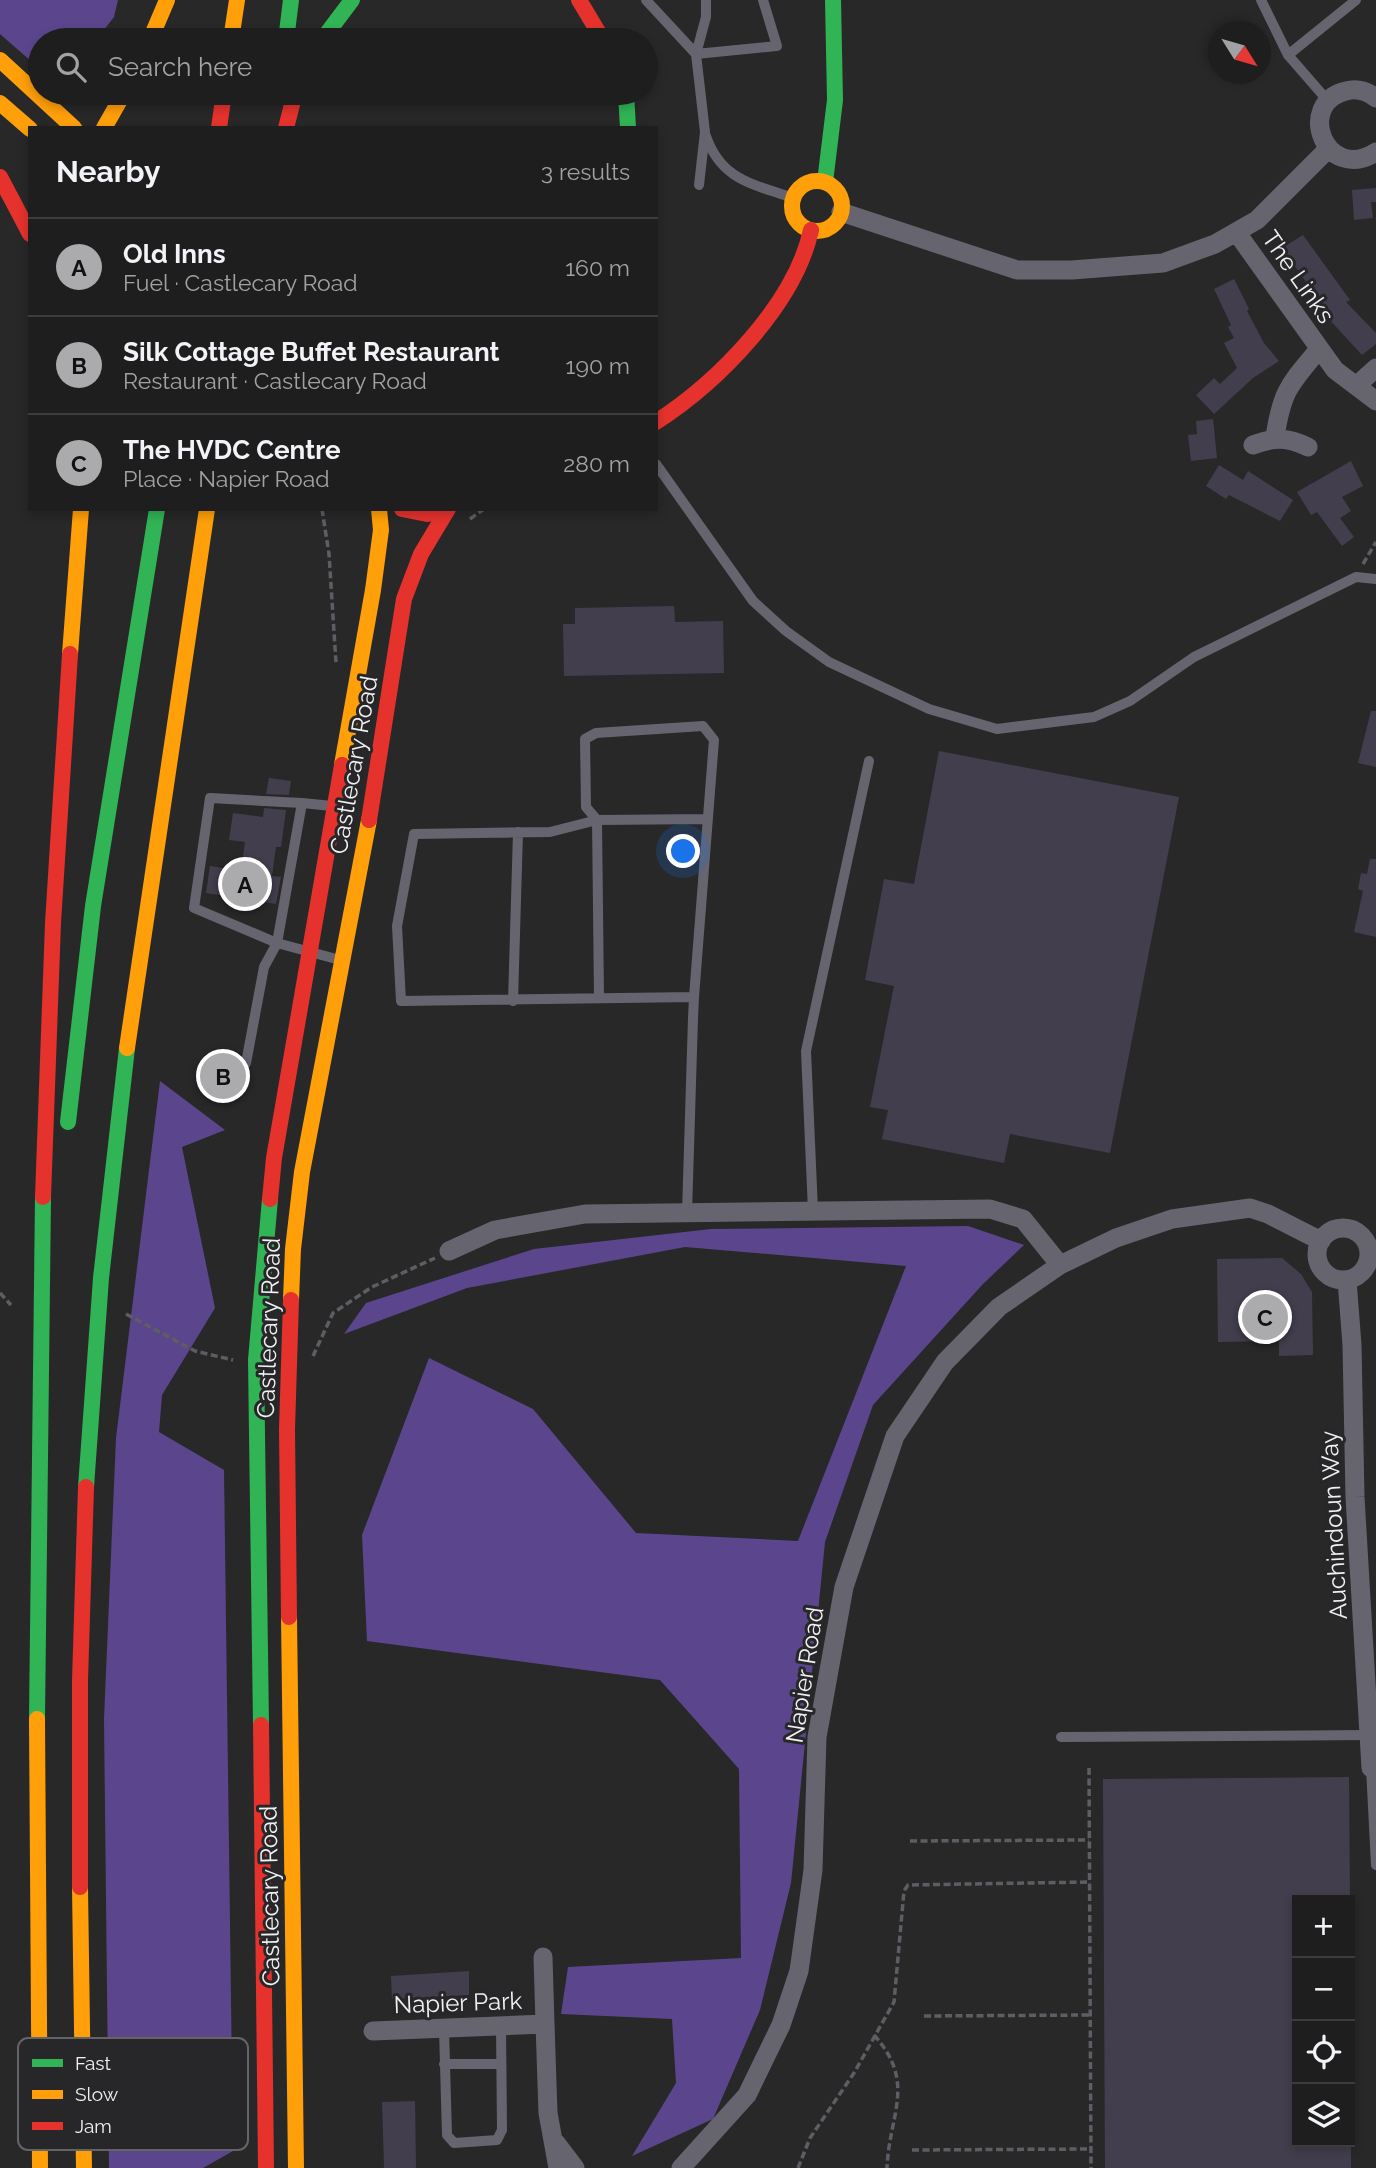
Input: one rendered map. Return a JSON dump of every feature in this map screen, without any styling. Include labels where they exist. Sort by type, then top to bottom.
[{"type":"main road","points":[[155,28],[167,0]]},
{"type":"main road","points":[[233,28],[237,0]]},
{"type":"main road","points":[[288,28],[291,0]]},
{"type":"main road","points":[[331,28],[352,0]]},
{"type":"main road","points":[[579,0],[596,28]]},
{"type":"main road","points":[[825,182],[835,100],[833,0]]},
{"type":"main road","points":[[0,60],[28,86]]},
{"type":"main road","points":[[0,103],[28,127]]},
{"type":"main road","points":[[49,105],[72,126]]},
{"type":"main road","points":[[105,126],[117,105]]},
{"type":"main road","points":[[219,126],[222,105]]},
{"type":"main road","points":[[273,126],[277,105]]},
{"type":"main road","points":[[287,126],[292,105]]},
{"type":"main road","points":[[627,105],[628,126]]},
{"type":"main road","points":[[0,177],[28,230]]},
{"type":"main road","points":[[809,181],[825,182],[837,191],[841,212],[833,225],[811,230],[803,227],[793,214],[793,198],[802,185],[809,181]]},
{"type":"main road","points":[[658,421],[704,387],[744,345],[786,286],[810,243],[811,230]]},
{"type":"main road","points":[[38,2038],[35,1738],[48,1017],[67,672],[81,511]]},
{"type":"main road","points":[[67,1134],[93,905],[157,511]]},
{"type":"main road","points":[[82,2038],[77,1716],[92,1390],[125,1073],[152,858],[207,511]]},
{"type":"main road","points":[[193,594],[213,511]]},
{"type":"main road","name":"Castlecary Road","points":[[266,2168],[257,1360],[274,1158],[375,579],[381,530],[379,511]]},
{"type":"main road","points":[[412,511],[427,514],[440,511]]},
{"type":"main road","name":"Castlecary Road","points":[[296,2168],[287,1429],[289,1301],[302,1172],[340,960],[380,761],[404,599],[421,555],[447,511]]},
{"type":"main road","points":[[39,1426],[60,1204]]},
{"type":"main road","points":[[40,2150],[40,2168]]},
{"type":"main road","points":[[84,2150],[84,2168]]},
{"type":"street","points":[[1376,98],[1360,90],[1348,90],[1328,101],[1319,120],[1319,130],[1328,149],[1336,155],[1356,160],[1376,152]]},
{"type":"street","points":[[841,212],[933,245],[1017,270],[1072,270],[1163,263],[1237,233],[1257,220],[1328,149]]},
{"type":"street","name":"The Links","points":[[1237,233],[1335,370],[1376,401]]},
{"type":"street","name":"The Links","points":[[1275,437],[1280,402],[1291,383],[1319,349]]},
{"type":"street","points":[[1356,386],[1376,368]]},
{"type":"street","points":[[1253,445],[1275,437],[1294,440],[1308,447]]},
{"type":"street","name":"Napier Road","points":[[681,2168],[747,2095],[781,2025],[799,1971],[813,1870],[817,1737],[844,1587],[895,1436],[945,1362],[999,1307],[1060,1265],[1116,1238],[1172,1219],[1250,1208],[1268,1214],[1321,1241]]},
{"type":"street","points":[[449,1251],[495,1230],[585,1213],[990,1209],[1023,1220],[1060,1265]]},
{"type":"street","points":[[1349,1228],[1363,1236],[1373,1249],[1366,1266],[1347,1280],[1331,1276],[1319,1265],[1318,1248],[1321,1241],[1332,1230],[1349,1228]]},
{"type":"street","name":"Auchindoun Way","points":[[1347,1280],[1352,1345],[1355,1497],[1371,1768]]},
{"type":"street","name":"Napier Park","points":[[543,1957],[551,2137],[558,2168]]},
{"type":"street","name":"Napier Park","points":[[373,2031],[545,2024]]},
{"type":"street","points":[[551,2137],[575,2168]]},
{"type":"street","name":"Napier Road","points":[[667,2168],[705,2144]]},
{"type":"lane","points":[[646,0],[696,54]]},
{"type":"lane","points":[[706,0],[706,17],[696,54],[705,132],[713,156],[738,177],[793,198]]},
{"type":"lane","points":[[696,54],[777,46],[764,0]]},
{"type":"lane","points":[[1261,0],[1288,55],[1328,101]]},
{"type":"lane","points":[[1288,55],[1356,0]]},
{"type":"lane","points":[[699,185],[705,132]]},
{"type":"lane","points":[[658,467],[753,601],[786,631],[829,662],[929,709],[998,729],[1094,717],[1130,701],[1194,657],[1356,577],[1376,579]]},
{"type":"lane","points":[[599,998],[597,820],[586,807],[586,739],[596,733],[703,726],[714,740],[694,997],[687,1213]]},
{"type":"lane","points":[[813,1211],[806,1051],[869,761]]},
{"type":"lane","points":[[335,806],[210,798],[194,908],[277,943],[340,960]]},
{"type":"lane","points":[[246,1063],[264,967],[277,943],[302,803]]},
{"type":"lane","points":[[694,997],[401,1001],[397,926],[414,834],[550,832],[597,820],[708,819]]},
{"type":"lane","points":[[513,1000],[518,832]]},
{"type":"lane","points":[[1061,1737],[1371,1735]]},
{"type":"lane","points":[[1371,1768],[1376,1865]]},
{"type":"lane","points":[[443,2029],[447,2135],[454,2143],[497,2140],[502,2130],[501,2026]]},
{"type":"lane","points":[[444,2064],[501,2064]]},
{"type":"path","points":[[322,511],[329,554],[336,672]]},
{"type":"path","points":[[1356,577],[1376,542]]},
{"type":"path","points":[[310,1365],[333,1313],[372,1287],[449,1251]]},
{"type":"path","points":[[0,1293],[12,1305]]},
{"type":"path","points":[[126,1314],[195,1351],[225,1360],[257,1360]]},
{"type":"path","points":[[1089,1768],[1091,2168]]},
{"type":"path","points":[[910,1841],[1089,1840]]},
{"type":"path","points":[[798,2168],[810,2138],[854,2073],[894,2002],[904,1891],[908,1885],[1089,1882]]},
{"type":"path","points":[[925,2016],[1090,2015]]},
{"type":"path","points":[[874,2035],[890,2053],[899,2096],[887,2168]]},
{"type":"path","points":[[912,2150],[1091,2149]]},
{"type":"shaded area","points":[[0,0],[118,0],[114,17],[105,28],[28,28],[28,58],[0,34]]},
{"type":"shaded area","points":[[160,1081],[225,1130],[182,1147],[215,1308],[162,1395],[159,1432],[224,1470],[232,2038],[108,2038],[104,1719],[116,1438]]},
{"type":"shaded area","points":[[968,1226],[1024,1245],[983,1284],[873,1405],[825,1542],[791,1883],[760,2010],[713,2119],[632,2156],[676,2083],[672,2019],[561,2014],[568,1967],[741,1958],[739,1769],[660,1680],[367,1641],[362,1535],[429,1358],[533,1409],[636,1533],[798,1541],[906,1266],[685,1247],[467,1288],[344,1334],[366,1303],[534,1249],[711,1229]]},
{"type":"shaded area","points":[[109,2150],[233,2150],[203,2168],[109,2168]]},
{"type":"building","points":[[1376,188],[1376,202],[1371,202],[1373,218],[1354,220],[1352,190]]},
{"type":"building","points":[[1303,235],[1350,300],[1346,302],[1376,333],[1376,344],[1362,355],[1328,318],[1330,316],[1282,248]]},
{"type":"building","points":[[1234,279],[1264,343],[1279,361],[1253,378],[1214,414],[1196,395],[1214,378],[1220,384],[1237,368],[1224,343],[1234,338],[1228,327],[1231,325],[1214,289]]},
{"type":"building","points":[[1213,419],[1217,458],[1191,461],[1188,435],[1197,434],[1196,421]]},
{"type":"building","points":[[1351,461],[1363,486],[1342,497],[1351,511],[1340,518],[1354,537],[1342,546],[1317,512],[1311,515],[1297,492]]},
{"type":"building","points":[[1219,465],[1243,480],[1248,471],[1293,500],[1280,521],[1229,495],[1226,499],[1206,486]]},
{"type":"building","points":[[674,606],[675,622],[723,621],[724,673],[564,676],[563,624],[575,624],[575,608]]},
{"type":"building","points":[[1371,711],[1376,711],[1376,767],[1358,763]]},
{"type":"building","points":[[939,751],[1179,797],[1110,1153],[1010,1134],[1004,1163],[882,1139],[888,1110],[870,1107],[894,986],[865,980],[884,879],[914,884]]},
{"type":"building","points":[[269,778],[291,781],[289,795],[266,794]]},
{"type":"building","points":[[264,808],[286,810],[281,847],[276,847],[272,876],[281,877],[276,904],[206,893],[210,866],[241,871],[245,842],[229,840],[233,813],[263,817]]},
{"type":"building","points":[[1370,859],[1376,859],[1376,937],[1354,932],[1363,891],[1358,889],[1361,873],[1367,874]]},
{"type":"building","points":[[1282,1258],[1301,1274],[1312,1292],[1313,1355],[1279,1356],[1279,1341],[1218,1342],[1217,1259]]},
{"type":"building","points":[[1349,1777],[1350,1895],[1292,1895],[1292,2147],[1351,2147],[1351,2168],[1105,2168],[1103,1779]]},
{"type":"building","points":[[469,1971],[469,1995],[392,1999],[391,1976]]},
{"type":"building","points":[[415,2101],[416,2168],[384,2168],[382,2102]]},
{"type":"traffic: fast","points":[[288,28],[291,0]]},
{"type":"traffic: fast","points":[[331,28],[352,0]]},
{"type":"traffic: fast","points":[[825,182],[835,100],[833,0]]},
{"type":"traffic: fast","points":[[627,105],[628,126]]},
{"type":"traffic: fast","points":[[68,1122],[93,906],[157,511]]},
{"type":"traffic: fast","points":[[86,1487],[101,1278],[127,1048]]},
{"type":"traffic: fast","points":[[37,1719],[43,1197]]},
{"type":"traffic: fast","points":[[261,1725],[256,1360],[270,1199]]},
{"type":"traffic: slow","points":[[155,28],[167,0]]},
{"type":"traffic: slow","points":[[233,28],[237,0]]},
{"type":"traffic: slow","points":[[0,60],[28,86]]},
{"type":"traffic: slow","points":[[0,103],[28,127]]},
{"type":"traffic: slow","points":[[49,105],[72,126]]},
{"type":"traffic: slow","points":[[105,126],[117,105]]},
{"type":"traffic: slow","points":[[817,181],[835,188],[842,206],[835,224],[817,231],[799,224],[792,206],[799,188],[817,181]]},
{"type":"traffic: slow","points":[[70,654],[81,511]]},
{"type":"traffic: slow","points":[[127,1048],[207,511]]},
{"type":"traffic: slow","points":[[342,765],[373,590],[381,530],[379,511]]},
{"type":"traffic: slow","points":[[291,1300],[293,1249],[302,1172],[369,820]]},
{"type":"traffic: slow","points":[[289,1617],[296,2168]]},
{"type":"traffic: slow","points":[[37,1719],[39,2038]]},
{"type":"traffic: slow","points":[[80,1887],[82,2038]]},
{"type":"traffic: slow","points":[[40,2150],[40,2168]]},
{"type":"traffic: slow","points":[[84,2150],[84,2168]]},
{"type":"traffic: jam","points":[[579,0],[596,28]]},
{"type":"traffic: jam","points":[[219,126],[222,105]]},
{"type":"traffic: jam","points":[[287,126],[292,105]]},
{"type":"traffic: jam","points":[[0,177],[28,230]]},
{"type":"traffic: jam","points":[[658,421],[704,386],[751,339],[789,286],[811,230]]},
{"type":"traffic: jam","points":[[412,511],[427,514],[439,511]]},
{"type":"traffic: jam","points":[[369,820],[404,599],[421,554],[447,511]]},
{"type":"traffic: jam","points":[[43,1197],[53,923],[70,654]]},
{"type":"traffic: jam","points":[[270,1199],[274,1158],[342,765]]},
{"type":"traffic: jam","points":[[289,1617],[287,1429],[291,1300]]},
{"type":"traffic: jam","points":[[80,1887],[80,1681],[86,1487]]},
{"type":"traffic: jam","points":[[261,1725],[266,2168]]},
{"type":"place","name":"Old Inns","points":[[245,884]]},
{"type":"place","name":"Silk Cottage Buffet Restaurant","points":[[223,1076]]},
{"type":"place","name":"The HVDC Centre","points":[[1265,1317]]}]
